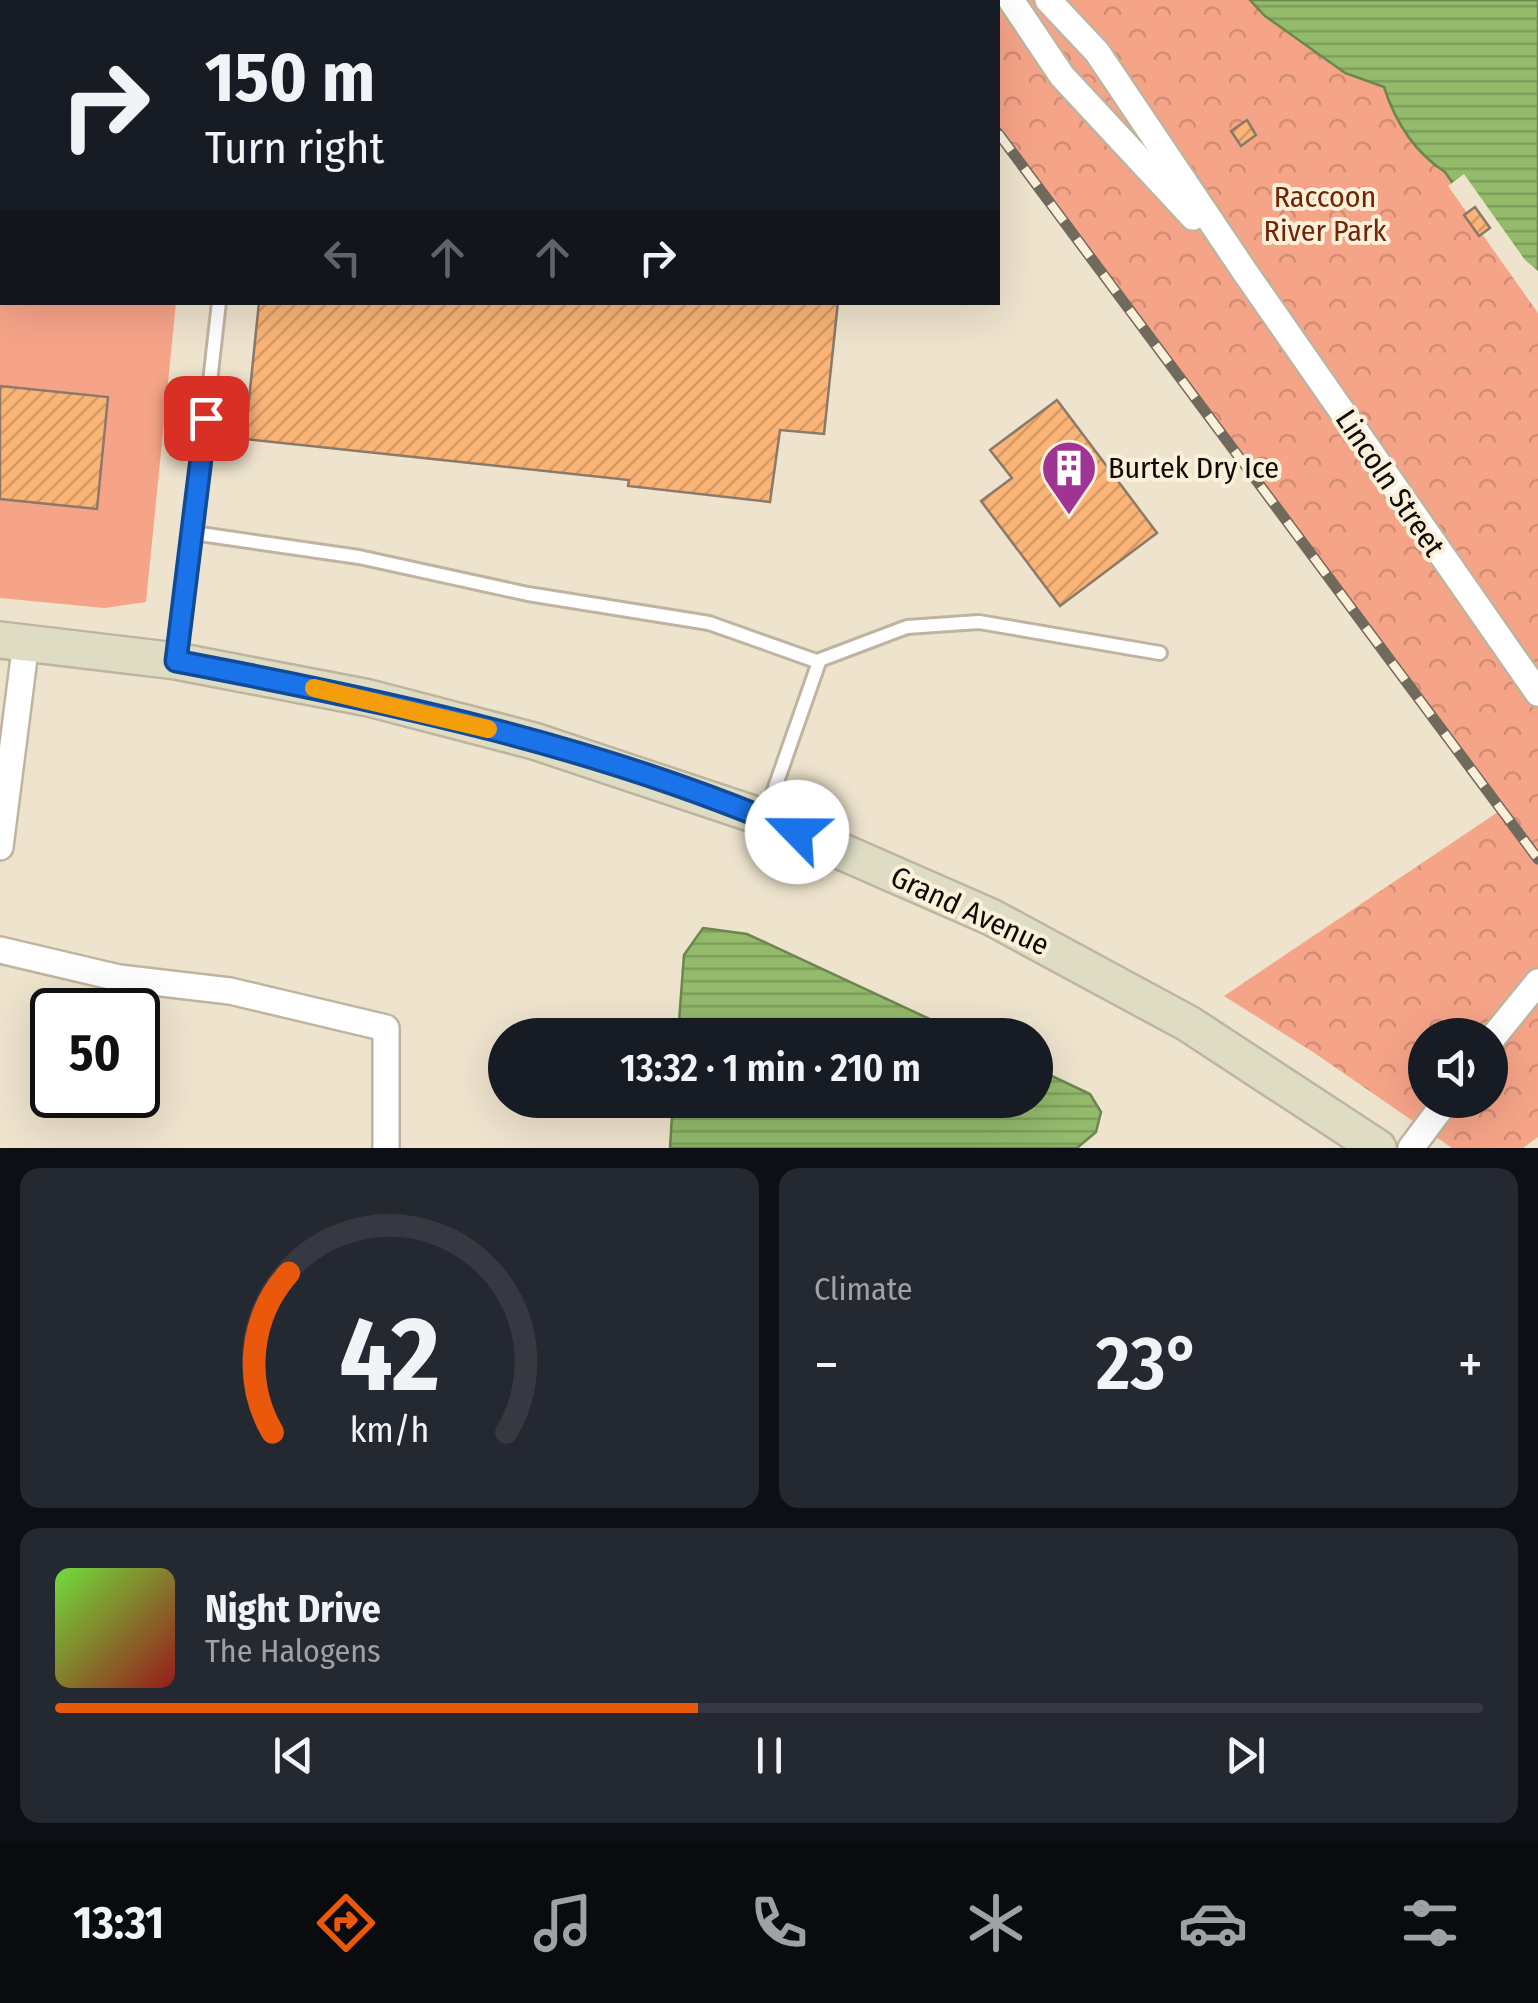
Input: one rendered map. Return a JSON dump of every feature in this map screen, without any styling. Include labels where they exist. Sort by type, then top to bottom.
[{"type":"main road","name":"Grand Avenue","points":[[13,641],[176,661],[368,698],[534,741],[764,818],[991,918],[1156,1006],[1378,1148]]},
{"type":"street","name":"Lincoln Street","points":[[1010,0],[1062,76],[1244,272]]},
{"type":"street","name":"Lincoln Street","points":[[1048,0],[1097,52],[1244,272],[1538,692]]},
{"type":"street","points":[[0,847],[13,641]]},
{"type":"street","points":[[0,950],[119,978],[230,991],[386,1028],[386,1148]]},
{"type":"street","points":[[1508,1019],[1538,982]]},
{"type":"street","points":[[1411,1148],[1433,1118]]},
{"type":"lane","points":[[176,661],[219,305]]},
{"type":"lane","points":[[193,532],[359,557],[528,594],[709,623],[817,661],[907,627],[979,622],[1160,653]]},
{"type":"lane","points":[[764,818],[792,746],[817,661]]},
{"type":"green space","name":"Raccoon River Park","points":[[1000,0],[1538,0],[1538,1137],[1523,1148],[1452,1148],[1409,1118],[1508,1118],[1508,1018],[1408,1018],[1408,1118],[1224,996],[1501,810],[1000,136]]},
{"type":"green space","points":[[0,305],[176,305],[146,602],[104,608],[0,598]]},
{"type":"shaded area","points":[[1250,0],[1538,0],[1538,308],[1445,172],[1407,135],[1384,87],[1345,73],[1265,16]]},
{"type":"shaded area","points":[[703,928],[747,934],[927,1018],[679,1018],[684,955]]},
{"type":"shaded area","points":[[1053,1077],[1090,1094],[1101,1112],[1096,1132],[1077,1148],[670,1148],[672,1118],[1053,1118]]},
{"type":"pier","points":[[1464,174],[1525,260],[1538,271],[1538,313],[1448,186]]},
{"type":"building","points":[[1247,120],[1256,135],[1241,146],[1231,131]]},
{"type":"building","points":[[1475,207],[1490,228],[1479,236],[1464,215]]},
{"type":"building","points":[[259,305],[838,305],[824,434],[780,430],[770,502],[628,486],[629,480],[245,439]]},
{"type":"building","points":[[0,386],[108,397],[97,509],[0,499]]},
{"type":"building","name":"Burtek Dry Ice","points":[[1057,400],[1157,533],[1060,606],[981,501],[1012,478],[990,450]]},
{"type":"railway","points":[[1000,136],[1538,859]]},
{"type":"slow traffic","points":[[314,688],[488,729]]},
{"type":"place","name":"Burtek Dry Ice","points":[[1069,517]]},
{"type":"route","points":[[206,418],[176,661],[368,698],[534,741],[685,789],[797,832]]}]
